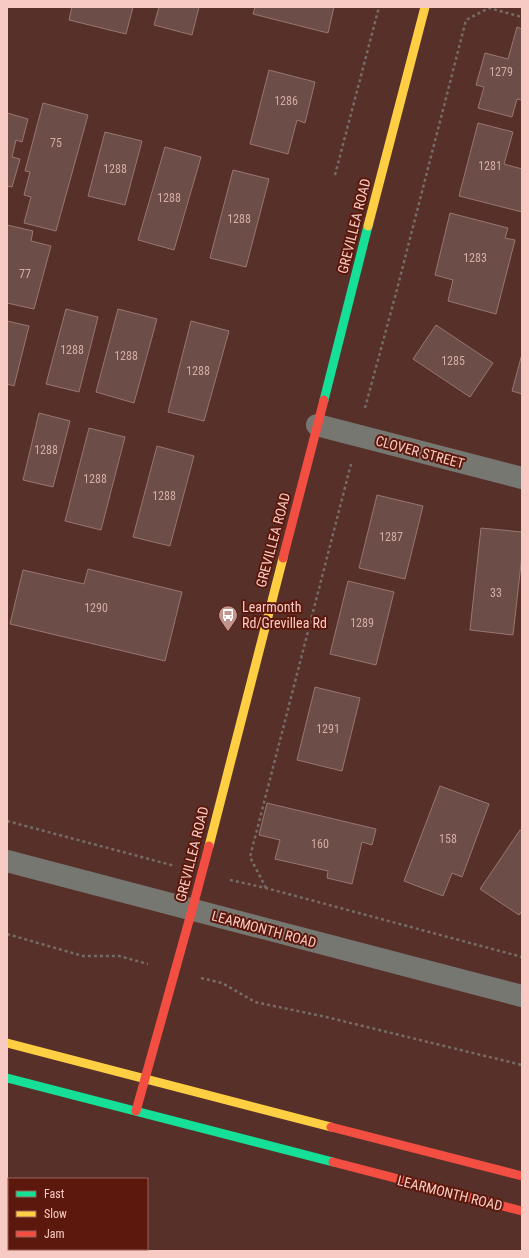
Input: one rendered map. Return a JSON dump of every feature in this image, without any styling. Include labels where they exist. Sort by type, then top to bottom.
[{"type":"street","name":"GREVILLEA ROAD","points":[[136,1111],[192,910],[425,7]]},
{"type":"street","name":"CLOVER STREET","points":[[317,425],[522,478]]},
{"type":"street","name":"LEARMONTH ROAD","points":[[7,861],[522,996]]},
{"type":"street","points":[[7,1043],[522,1176]]},
{"type":"street","name":"LEARMONTH ROAD","points":[[7,1078],[522,1211]]},
{"type":"path","points":[[335,175],[379,7]]},
{"type":"path","points":[[489,8],[522,17]]},
{"type":"path","points":[[7,821],[201,874],[266,888],[522,956]]},
{"type":"path","points":[[7,934],[83,956],[119,956]]},
{"type":"path","points":[[222,983],[255,1002],[326,1017],[522,1065]]},
{"type":"building","points":[[72,7],[133,7],[126,34],[69,20]]},
{"type":"building","points":[[159,7],[199,7],[192,35],[154,25]]},
{"type":"building","points":[[255,7],[334,7],[328,33],[253,14]]},
{"type":"building","points":[[517,27],[522,29],[522,100],[517,99],[512,117],[478,108],[484,87],[476,85],[485,53],[508,59]]},
{"type":"building","points":[[269,70],[315,82],[305,123],[297,120],[288,154],[250,144]]},
{"type":"building","points":[[43,103],[88,115],[56,231],[24,223],[31,197],[24,195],[30,172],[25,171]]},
{"type":"building","points":[[7,113],[28,119],[22,142],[16,140],[12,157],[20,159],[12,187],[7,186]]},
{"type":"building","points":[[478,123],[513,132],[504,164],[522,169],[522,212],[459,196]]},
{"type":"building","points":[[105,132],[142,141],[125,205],[88,196]]},
{"type":"building","points":[[165,147],[201,157],[174,250],[138,240]]},
{"type":"building","points":[[233,170],[269,179],[246,267],[210,258]]},
{"type":"building","points":[[450,213],[508,228],[505,238],[515,240],[496,314],[448,301],[453,280],[435,275]]},
{"type":"building","points":[[7,225],[33,231],[31,241],[51,246],[34,309],[7,303]]},
{"type":"building","points":[[66,309],[98,317],[79,392],[46,384]]},
{"type":"building","points":[[118,309],[157,319],[134,403],[96,392]]},
{"type":"building","points":[[7,321],[29,326],[14,386],[7,384]]},
{"type":"building","points":[[191,321],[229,331],[204,421],[168,412]]},
{"type":"building","points":[[436,325],[493,363],[470,397],[413,359]]},
{"type":"building","points":[[522,354],[522,394],[512,391]]},
{"type":"building","points":[[39,413],[70,421],[53,487],[23,480]]},
{"type":"building","points":[[89,428],[125,437],[101,530],[65,521]]},
{"type":"building","points":[[157,446],[194,456],[170,546],[133,537]]},
{"type":"building","points":[[377,495],[423,506],[405,579],[359,568]]},
{"type":"building","points":[[481,528],[522,532],[522,555],[513,635],[470,630]]},
{"type":"building","points":[[88,569],[182,592],[165,661],[10,624],[23,570],[84,584]]},
{"type":"building","points":[[348,581],[394,592],[376,665],[330,654]]},
{"type":"building","points":[[315,687],[360,698],[342,771],[297,760]]},
{"type":"building","points":[[440,786],[489,804],[462,877],[452,873],[443,896],[404,881]]},
{"type":"building","points":[[267,803],[376,829],[372,845],[362,842],[352,884],[327,878],[328,871],[275,859],[280,840],[259,835]]},
{"type":"building","points":[[520,830],[522,831],[522,911],[519,915],[480,889]]},
{"type":"traffic: fast","points":[[324,400],[368,226]]},
{"type":"traffic: fast","points":[[7,1078],[333,1162]]},
{"type":"traffic: slow","points":[[368,226],[425,7]]},
{"type":"traffic: slow","points":[[209,846],[283,558]]},
{"type":"traffic: slow","points":[[7,1043],[331,1127]]},
{"type":"traffic: jam","points":[[283,558],[324,400]]},
{"type":"traffic: jam","points":[[136,1111],[209,846]]},
{"type":"traffic: jam","points":[[331,1127],[522,1176]]},
{"type":"traffic: jam","points":[[333,1162],[522,1211]]},
{"type":"place","name":"Learmonth Rd/Grevillea Rd","points":[[228,632]]}]
